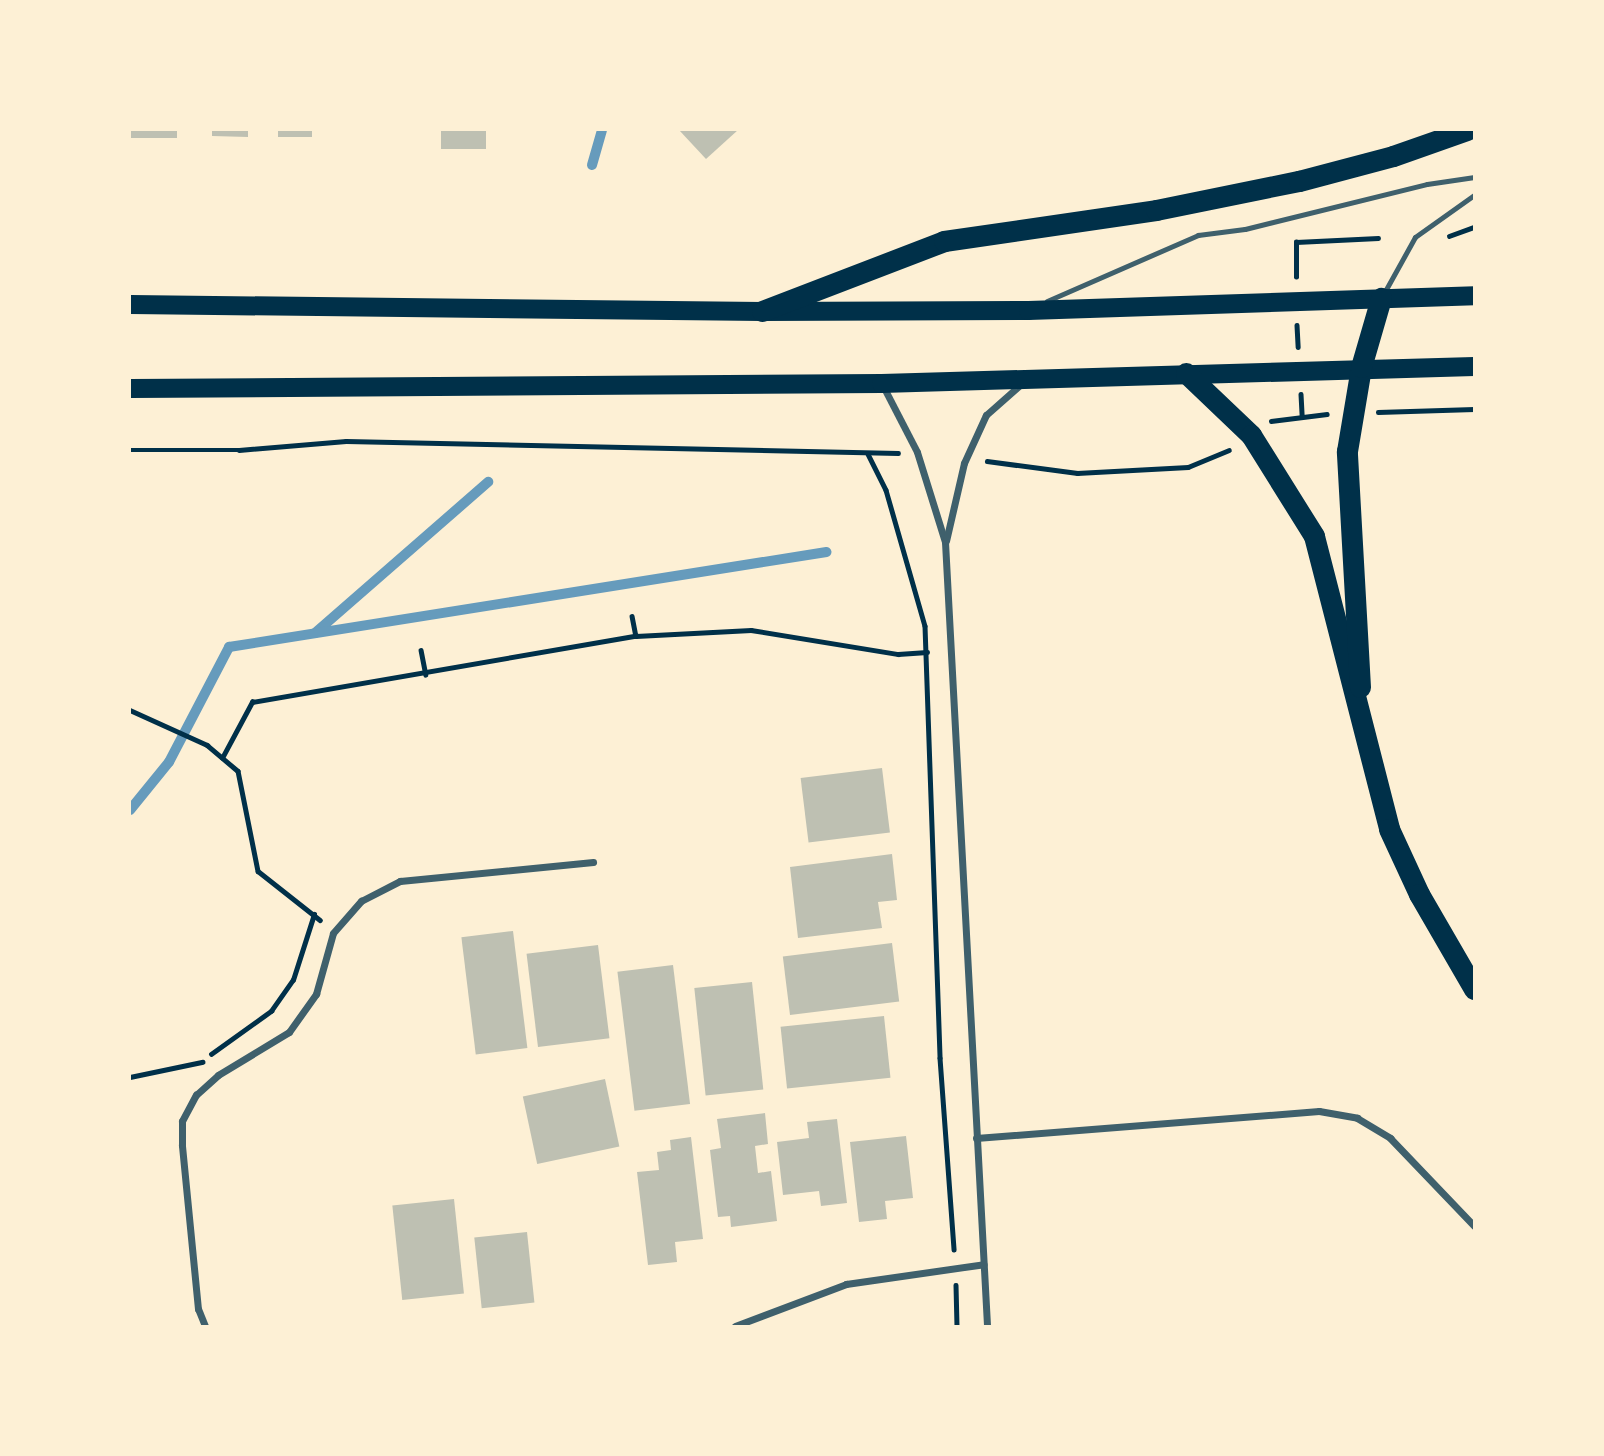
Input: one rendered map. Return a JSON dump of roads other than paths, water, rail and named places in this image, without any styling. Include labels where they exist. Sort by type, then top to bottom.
[{"type":"highway","points":[[762,312],[944,241],[1156,210],[1299,181],[1393,156],[1467,130]]},
{"type":"highway","points":[[130,304],[762,312],[1028,310],[1475,295]]},
{"type":"highway","points":[[1362,734],[1347,451],[1361,367],[1381,298]]},
{"type":"highway","points":[[130,388],[881,383],[1361,367],[1475,366]]},
{"type":"highway","points":[[1186,373],[1251,435],[1314,536],[1362,734],[1389,829],[1405,866],[1475,989]]},
{"type":"street","points":[[945,542],[966,459],[986,415],[1027,379]]},
{"type":"street","points":[[881,383],[917,452],[945,542],[987,1326]]},
{"type":"street","points":[[205,1326],[198,1309],[182,1121],[196,1095],[218,1075],[289,1032],[316,994],[333,933],[360,901],[400,881],[593,862]]},
{"type":"street","points":[[976,1139],[1332,1114],[1357,1118],[1390,1138],[1475,1226]]},
{"type":"street","points":[[735,1326],[846,1284],[984,1265]]},
{"type":"lane","points":[[1028,310],[1198,235],[1245,229],[1427,184],[1475,177]]},
{"type":"lane","points":[[1381,298],[1415,237],[1475,195]]},
{"type":"waterway","points":[[592,165],[602,130]]},
{"type":"waterway","points":[[315,633],[488,482]]},
{"type":"waterway","points":[[130,810],[169,762],[229,647],[826,552]]}]
